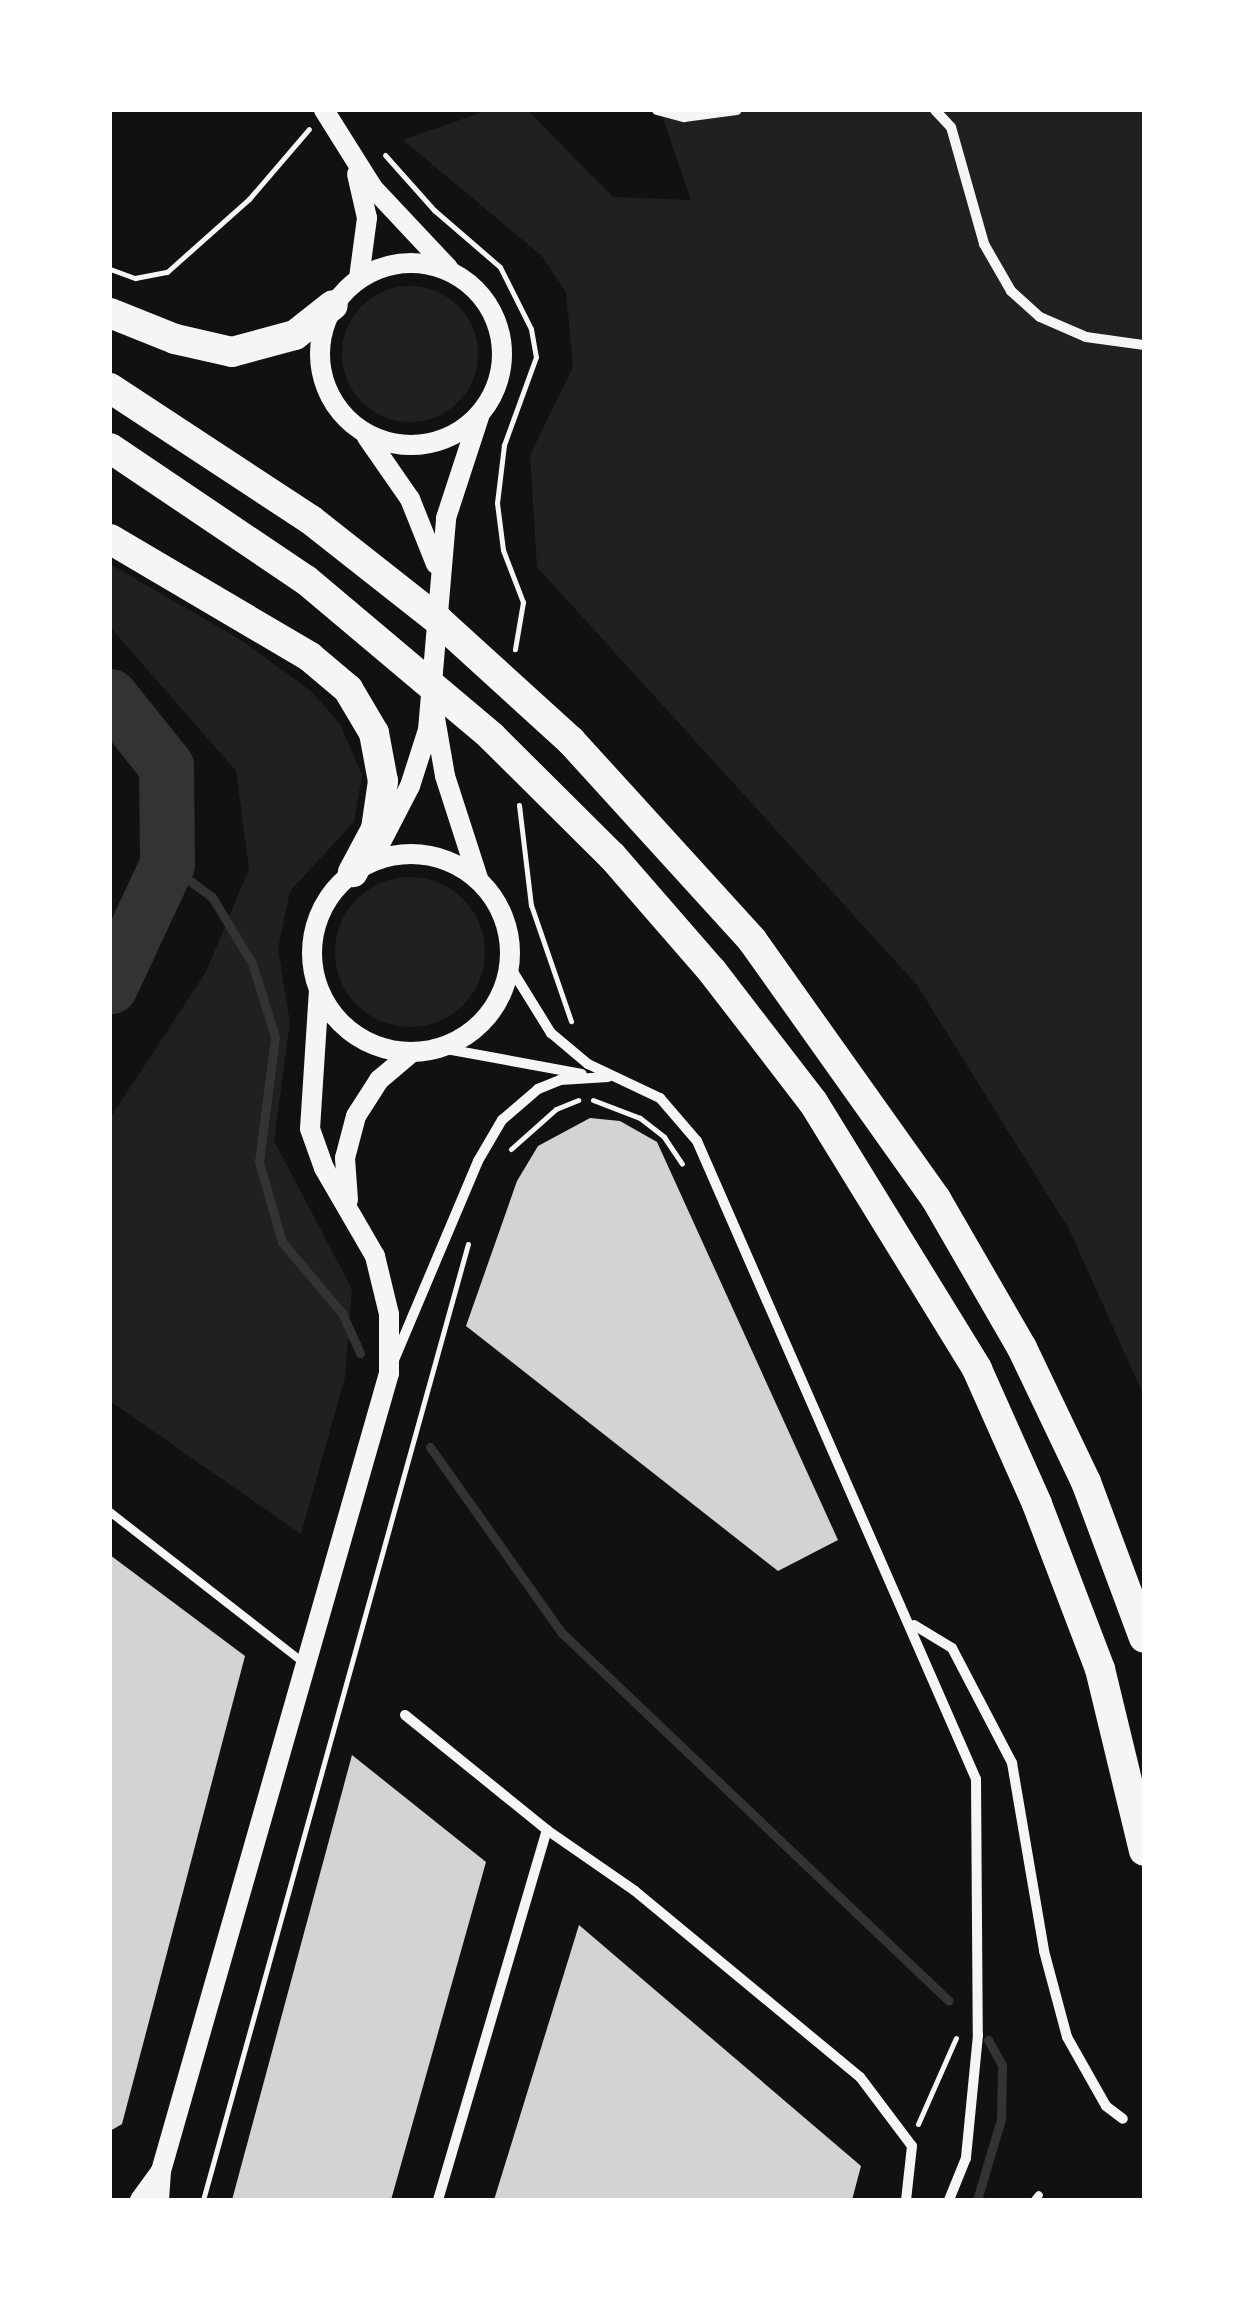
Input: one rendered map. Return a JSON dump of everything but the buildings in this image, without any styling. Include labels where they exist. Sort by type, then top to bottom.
[{"type":"highway","points":[[110,313],[174,340],[232,352],[265,348],[294,335],[333,305]]},
{"type":"highway","points":[[110,388],[311,520],[438,620],[571,741],[752,940],[936,1200],[1022,1348],[1070,1448],[1144,1638]]},
{"type":"highway","points":[[110,448],[306,580],[407,660],[572,814],[712,971],[813,1102],[976,1369],[1038,1504],[1100,1670],[1144,1851]]},
{"type":"highway","points":[[110,539],[310,657],[348,689],[374,733],[383,781],[376,828],[361,867]]},
{"type":"main road","points":[[159,2200],[161,2171],[388,1373],[384,1285],[348,1202],[324,1168],[310,1129],[319,991],[312,965],[316,926],[334,890],[361,867],[410,786],[433,702],[440,576],[452,489],[499,374],[500,334],[482,298],[452,272],[350,158],[324,111]]},
{"type":"main road","points":[[350,158],[367,218],[359,278]]},
{"type":"main road","points":[[440,576],[410,499],[364,433],[326,390],[320,346],[333,305],[359,278],[404,262],[452,272]]},
{"type":"main road","points":[[364,433],[400,444],[439,441],[482,411]]},
{"type":"main road","points":[[319,991],[356,1036],[411,1053],[440,1048],[485,1020],[510,968],[508,928],[478,879],[445,776],[433,702]]},
{"type":"main road","points":[[361,867],[391,855],[437,856],[478,879]]},
{"type":"main road","points":[[348,1202],[345,1158],[356,1116],[378,1080],[411,1053]]},
{"type":"main road","points":[[140,2200],[161,2171]]},
{"type":"street","points":[[657,110],[684,116],[737,110]]},
{"type":"street","points":[[934,110],[951,127],[984,244],[1011,291],[1040,317],[1086,337],[1144,345]]},
{"type":"street","points":[[510,968],[550,1033],[614,1077],[660,1098],[698,1141],[913,1625],[976,1779],[981,1850],[976,2052],[966,2158],[949,2200]]},
{"type":"street","points":[[440,1048],[586,1076],[614,1077]]},
{"type":"street","points":[[388,1373],[489,1140],[538,1089],[586,1076]]},
{"type":"street","points":[[913,1625],[952,1648],[1012,1763],[1044,1952],[1066,2036],[1106,2106],[1123,2119]]},
{"type":"street","points":[[405,1715],[547,1830],[635,1891],[860,2076],[912,2146],[906,2200]]},
{"type":"street","points":[[438,2200],[547,1830]]},
{"type":"lane","points":[[110,1512],[306,1664]]},
{"type":"path","points":[[110,269],[136,278],[166,272],[249,199],[324,111]]},
{"type":"path","points":[[379,148],[434,210],[500,267],[532,329],[536,357],[504,445],[497,503],[504,550],[523,602],[513,656]]},
{"type":"path","points":[[518,787],[531,905],[577,1030]]},
{"type":"path","points":[[500,1163],[556,1109],[583,1097],[640,1118],[664,1137],[688,1177]]},
{"type":"path","points":[[202,2200],[472,1232]]},
{"type":"path","points":[[912,2146],[924,2100],[962,2026]]},
{"type":"shaded area","points":[[488,110],[527,110],[613,197],[691,200],[660,110],[1144,110],[1144,1396],[1069,1229],[917,985],[537,567],[530,455],[573,367],[566,292],[542,256],[403,140]]},
{"type":"shaded area","points":[[410,286],[436,292],[458,306],[472,328],[478,354],[472,380],[458,402],[436,416],[410,422],[384,416],[362,402],[348,380],[342,354],[348,328],[362,306],[384,292]]},
{"type":"shaded area","points":[[110,564],[244,642],[312,692],[340,724],[362,775],[354,822],[290,891],[278,949],[290,1022],[274,1141],[352,1289],[345,1377],[301,1534],[110,1401],[110,1118],[206,972],[249,869],[236,771],[110,627]]},
{"type":"shaded area","points":[[410,877],[439,883],[463,899],[479,923],[485,952],[479,981],[463,1005],[439,1021],[410,1027],[381,1021],[357,1005],[341,981],[335,952],[341,923],[357,899],[381,883]]},
{"type":"waterway","points":[[110,696],[166,766],[167,864],[110,986]]},
{"type":"waterway","points":[[167,864],[212,897],[252,963],[275,1037],[259,1162],[282,1242],[342,1313],[360,1353]]},
{"type":"waterway","points":[[430,1447],[561,1632],[949,2001]]},
{"type":"waterway","points":[[977,2200],[1001,2119],[1002,2065],[988,2040]]}]
